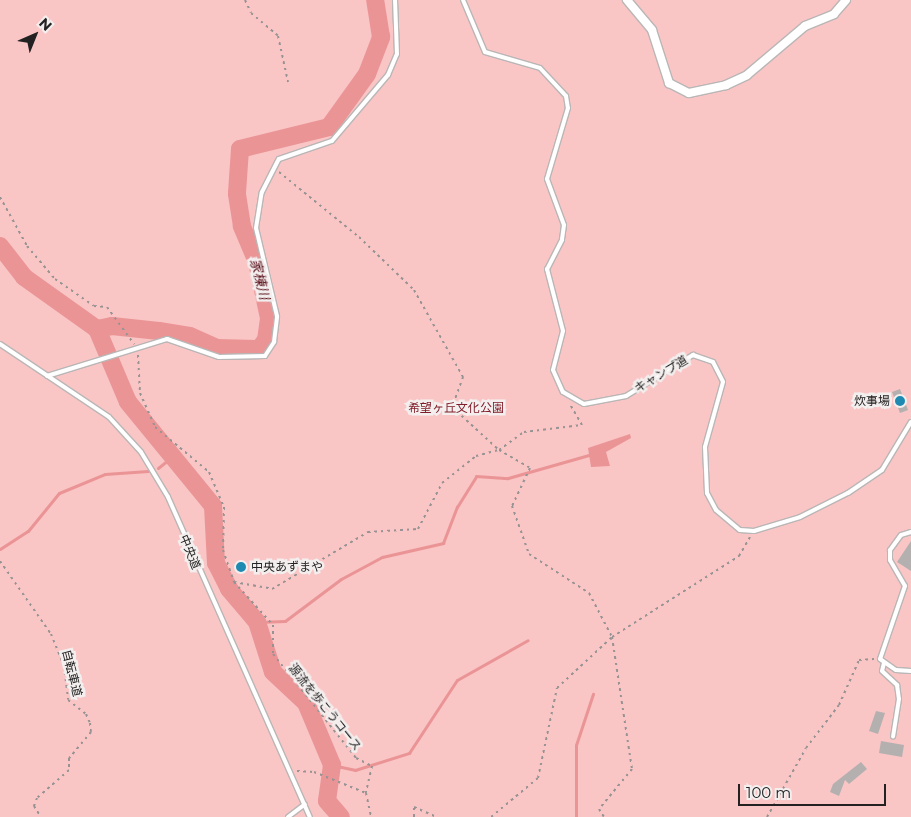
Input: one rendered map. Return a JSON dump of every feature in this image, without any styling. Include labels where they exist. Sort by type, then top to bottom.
[{"type":"street","points":[[628,0],[652,30],[662,72],[669,83],[689,93],[726,86],[747,74],[806,26],[834,14],[846,0]]},
{"type":"lane","points":[[47,376],[167,339],[218,357],[265,356],[274,342],[277,316],[256,219],[274,168],[279,159],[332,141],[388,75],[397,54],[395,0]]},
{"type":"lane","points":[[463,0],[485,52],[540,68],[566,96],[568,108],[547,179],[564,224],[562,240],[547,269],[563,331],[553,370],[556,382],[572,399]]},
{"type":"lane","name":"中央道","points":[[0,344],[109,417],[142,452],[168,497],[310,817]]},
{"type":"lane","name":"キャンプ道","points":[[572,399],[584,404],[626,396],[693,355],[713,362],[722,382],[706,447],[707,493],[726,522],[754,531]]},
{"type":"lane","points":[[754,531],[800,518],[848,493],[882,470],[911,422]]},
{"type":"lane","points":[[911,532],[902,535],[890,550],[890,560],[905,586],[880,659],[884,663],[911,671]]},
{"type":"lane","points":[[884,663],[882,670],[897,685],[899,699],[893,738]]},
{"type":"lane","points":[[288,817],[305,804]]},
{"type":"path","points":[[245,0],[251,13],[278,36],[288,82]]},
{"type":"path","points":[[274,168],[359,237],[414,290],[463,377],[452,407],[499,450],[530,468],[512,506],[529,554],[589,592],[612,637],[632,769],[599,809],[604,817]]},
{"type":"path","points":[[0,197],[27,246],[55,279],[94,306],[107,308],[137,348]]},
{"type":"path","name":"源流を歩こうコース","points":[[137,348],[140,394],[155,427],[209,472],[224,507],[223,550],[234,582],[273,626],[273,654],[290,680],[312,701],[321,718],[356,758],[372,766],[366,793],[371,817]]},
{"type":"path","points":[[234,582],[272,589],[368,532],[418,529],[442,483],[476,456],[499,450],[524,432],[582,425],[568,408],[572,399]]},
{"type":"path","points":[[491,817],[538,778],[558,688],[612,637],[739,556],[754,531]]},
{"type":"path","name":"自転車道","points":[[0,561],[51,634],[64,666],[68,700],[86,714],[91,732],[69,758],[69,770],[37,798],[34,806],[41,817]]},
{"type":"path","points":[[767,817],[806,748],[840,706],[860,660],[880,659]]},
{"type":"path","points":[[290,770],[314,772],[366,793]]},
{"type":"path","points":[[414,817],[414,806],[436,817]]},
{"type":"green space","name":"希望ヶ丘文化公園","points":[[0,0],[911,0],[911,817],[0,817]]},
{"type":"shaded area","points":[[630,434],[631,438],[606,452],[610,466],[591,467],[588,448]]},
{"type":"building","name":"炊事場","points":[[900,389],[908,410],[900,413],[892,392]]},
{"type":"building","points":[[911,541],[911,571],[897,562]]},
{"type":"building","points":[[876,711],[885,713],[878,734],[869,731]]},
{"type":"building","points":[[881,741],[904,745],[902,757],[879,753]]},
{"type":"building","points":[[861,762],[867,769],[849,784],[845,780],[839,796],[830,792],[833,784]]},
{"type":"waterway","name":"家棟川","points":[[0,246],[24,277],[97,329],[112,326],[159,331],[190,336],[217,348],[259,349],[266,340],[269,318],[257,262],[242,226],[237,193],[240,149],[329,127],[367,74],[381,37],[375,0]]},
{"type":"waterway","points":[[97,329],[128,402],[213,506],[216,563],[229,589],[257,622],[273,672],[306,703],[332,765],[327,801],[341,817]]},
{"type":"waterway","points":[[257,622],[285,621],[341,579],[382,557],[443,543],[457,507],[476,476],[508,478],[589,455]]},
{"type":"waterway","points":[[158,468],[173,456]]},
{"type":"waterway","points":[[0,549],[28,531],[59,493],[105,474],[148,471]]},
{"type":"waterway","points":[[332,765],[355,770],[409,753],[457,680],[528,640]]},
{"type":"waterway","points":[[576,817],[576,745],[593,694]]},
{"type":"place","name":"炊事場","points":[[900,401]]},
{"type":"place","name":"中央あずまや","points":[[241,567]]}]
